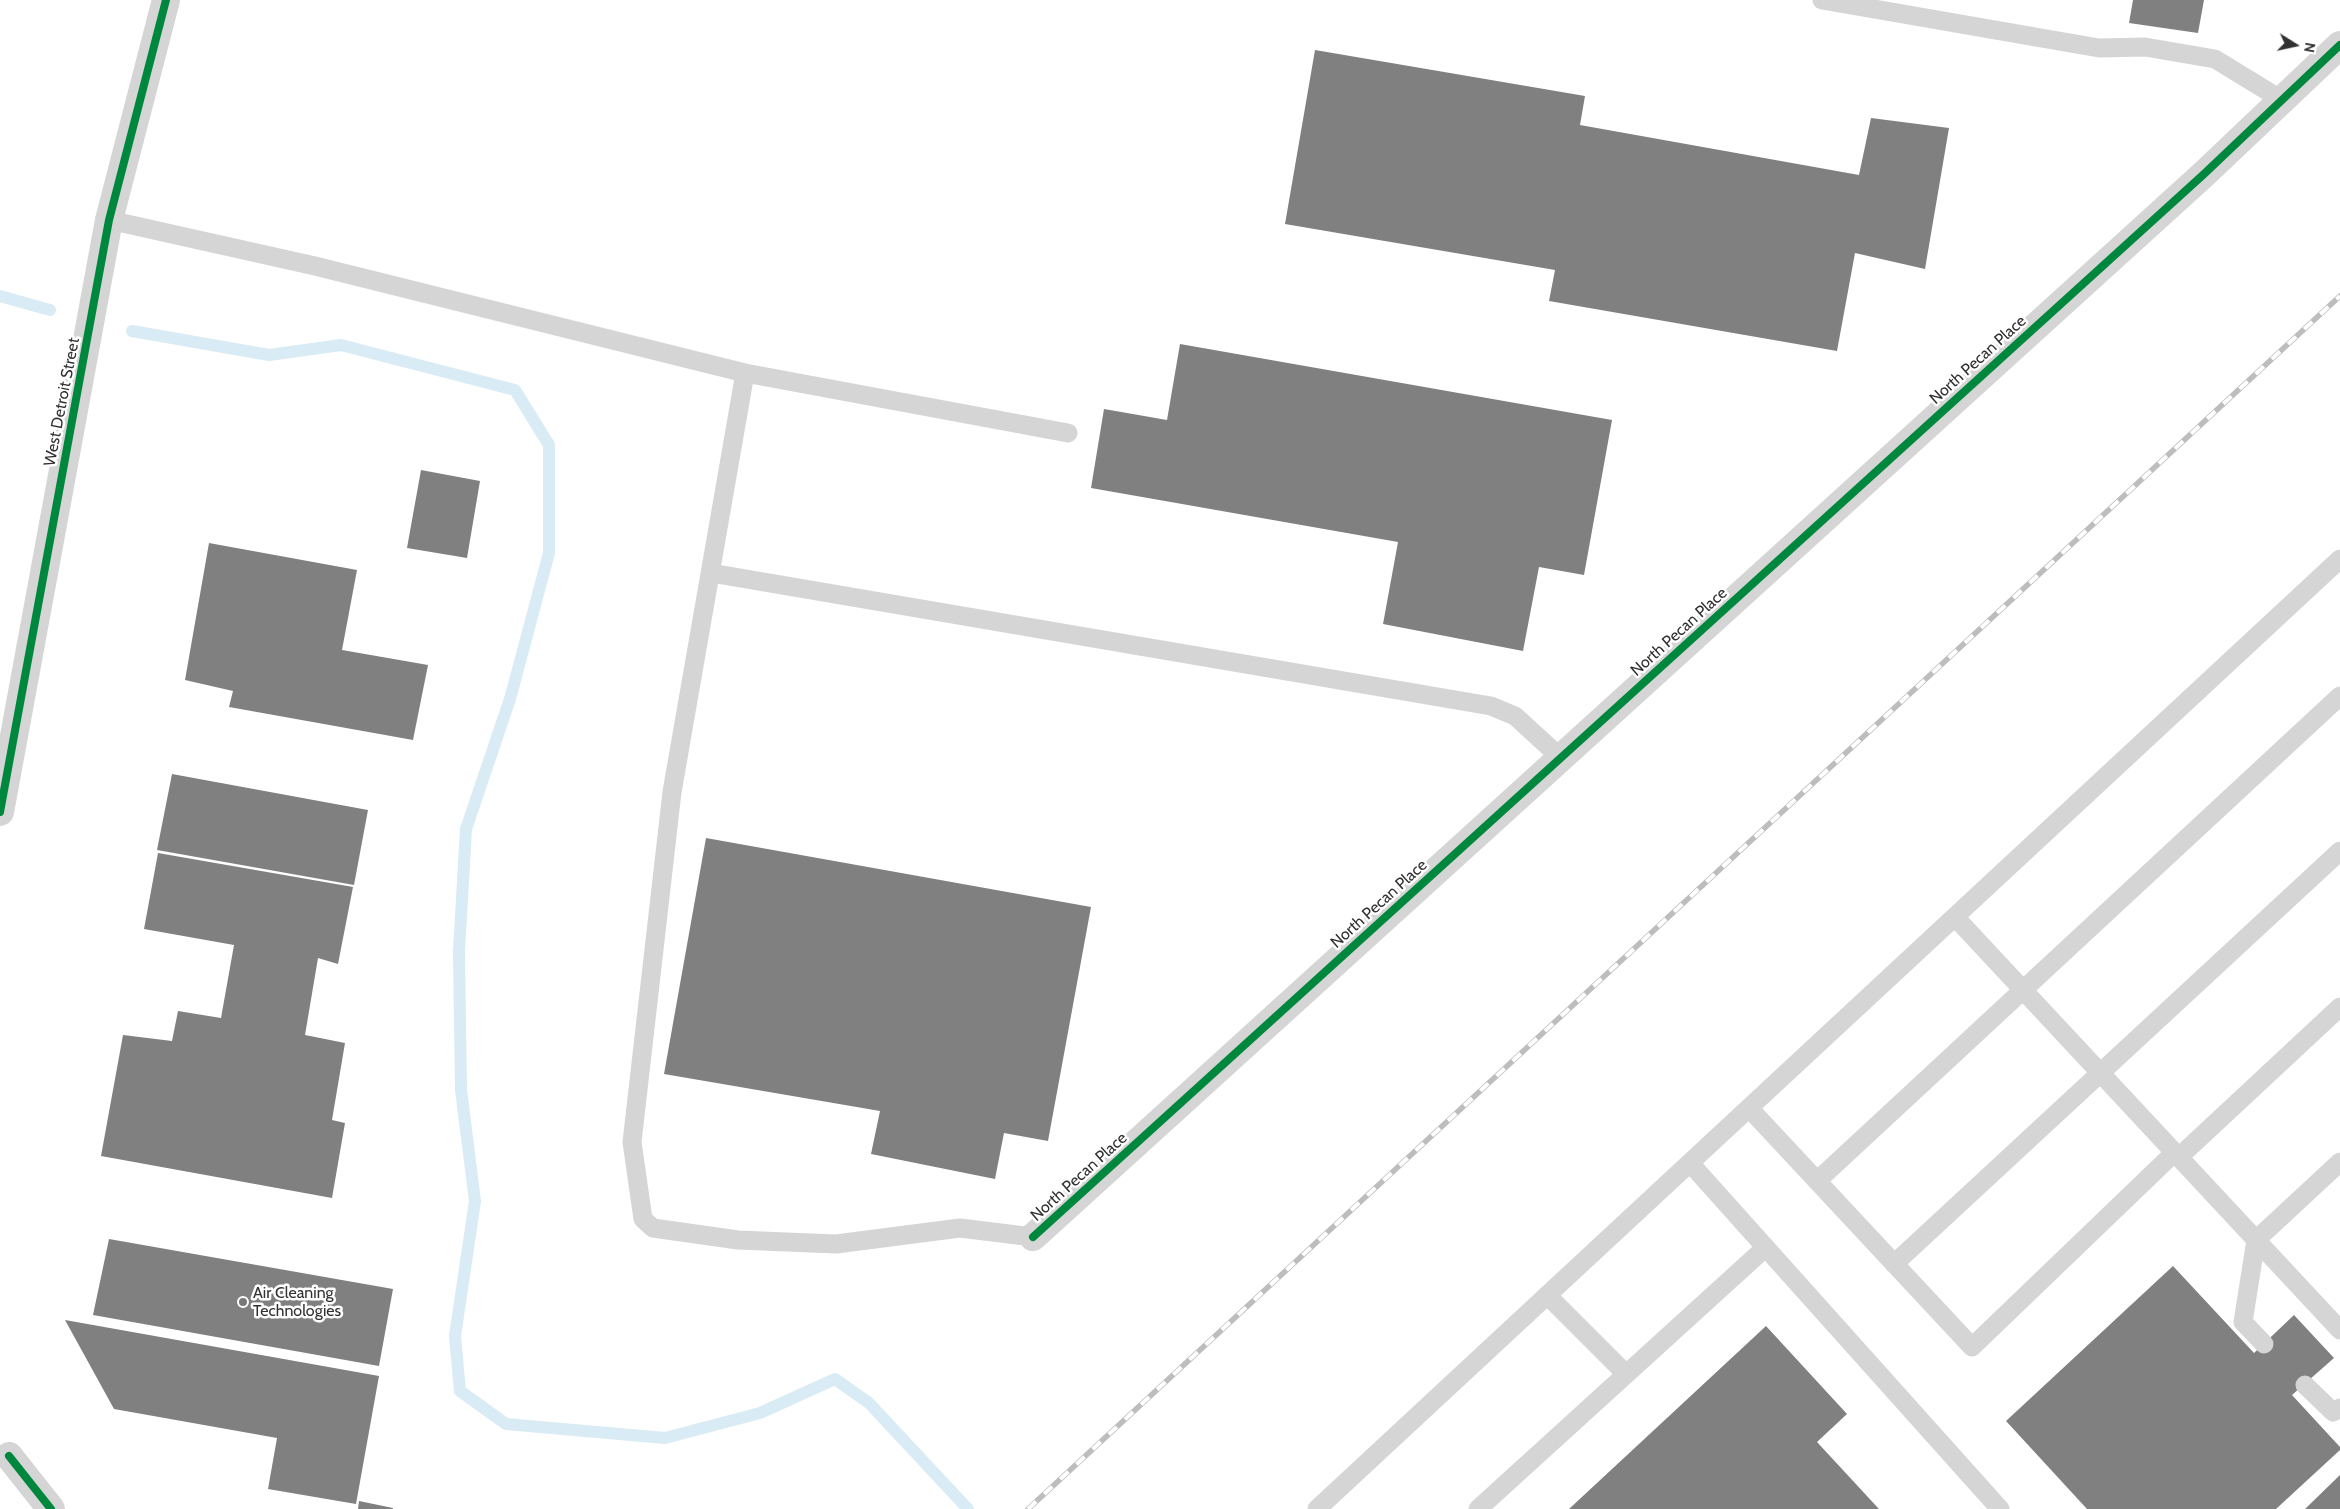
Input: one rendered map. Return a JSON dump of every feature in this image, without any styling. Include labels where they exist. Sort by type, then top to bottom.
[{"type":"street","name":"West Detroit Street","points":[[0,812],[109,220],[166,0]]},
{"type":"street","name":"North Pecan Place","points":[[1033,1237],[2189,187],[2340,45]]},
{"type":"street","points":[[3,1454],[51,1509]]},
{"type":"lane","points":[[1822,0],[2099,48],[2145,47],[2215,59],[2282,100]]},
{"type":"lane","points":[[109,220],[315,266],[745,373],[1068,433]]},
{"type":"lane","points":[[745,373],[672,792],[632,1142],[643,1219],[652,1228],[738,1240],[836,1244],[960,1228],[1033,1237]]},
{"type":"lane","points":[[1317,1509],[2340,560]]},
{"type":"lane","points":[[711,573],[1491,706],[1516,716],[1561,758]]},
{"type":"lane","points":[[1817,1181],[2340,696]]},
{"type":"lane","points":[[1894,1264],[2340,851]]},
{"type":"lane","points":[[1955,917],[2256,1240],[2336,1319]]},
{"type":"lane","points":[[1749,1108],[1972,1347],[2177,1155],[2340,1007]]},
{"type":"lane","points":[[2264,1344],[2243,1322],[2256,1240],[2340,1162]]},
{"type":"lane","points":[[1690,1163],[2000,1509]]},
{"type":"lane","points":[[1478,1509],[1765,1248]]},
{"type":"lane","points":[[1547,1295],[1626,1374]]},
{"type":"lane","points":[[2305,1385],[2332,1412],[2340,1408]]},
{"type":"building","points":[[2133,0],[2204,0],[2198,33],[2129,23]]},
{"type":"building","points":[[1315,50],[1585,96],[1580,125],[1859,175],[1871,118],[1949,128],[1925,269],[1855,253],[1837,351],[1549,301],[1555,270],[1285,224]]},
{"type":"building","points":[[1180,344],[1612,420],[1584,575],[1539,567],[1523,651],[1383,624],[1398,542],[1091,488],[1104,409],[1167,420]]},
{"type":"building","points":[[421,470],[480,481],[467,558],[407,548]]},
{"type":"building","points":[[209,543],[357,570],[342,650],[428,665],[413,740],[229,707],[233,691],[185,680]]},
{"type":"building","points":[[172,774],[368,810],[354,885],[157,850]]},
{"type":"building","points":[[706,838],[1091,907],[1048,1141],[1004,1133],[995,1179],[871,1154],[880,1111],[664,1074]]},
{"type":"building","points":[[158,853],[353,887],[338,964],[318,958],[305,1035],[345,1043],[332,1120],[345,1123],[332,1198],[101,1156],[123,1035],[172,1041],[178,1011],[221,1018],[234,945],[144,929]]},
{"type":"building","name":"Air Cleaning Technologies","points":[[109,1239],[393,1289],[379,1366],[93,1315]]},
{"type":"building","points":[[2173,1266],[2254,1353],[2294,1315],[2334,1358],[2292,1395],[2340,1447],[2340,1450],[2276,1509],[2087,1509],[2006,1421]]},
{"type":"building","points":[[65,1320],[379,1376],[356,1504],[268,1489],[277,1438],[114,1409]]},
{"type":"building","points":[[1766,1326],[1847,1414],[1817,1442],[1879,1509],[1569,1509]]},
{"type":"building","points":[[2340,1475],[2340,1509],[2305,1509]]},
{"type":"building","points":[[359,1501],[393,1508],[393,1509],[358,1509]]},
{"type":"waterway","points":[[0,296],[50,310]]},
{"type":"waterway","points":[[132,331],[269,355],[341,345],[515,390],[549,445],[549,553],[510,699],[466,829],[459,951],[461,1090],[475,1201],[455,1336],[460,1391],[506,1424],[665,1438],[760,1413],[835,1379],[869,1403],[968,1509]]},
{"type":"railway","points":[[1028,1509],[2340,296]]},
{"type":"cycle path","points":[[0,812],[109,220],[166,0]]},
{"type":"cycle path","points":[[1033,1237],[2204,174],[2340,45]]},
{"type":"cycle path","points":[[9,1456],[51,1509]]},
{"type":"place","name":"Air Cleaning Technologies","points":[[243,1302]]}]
